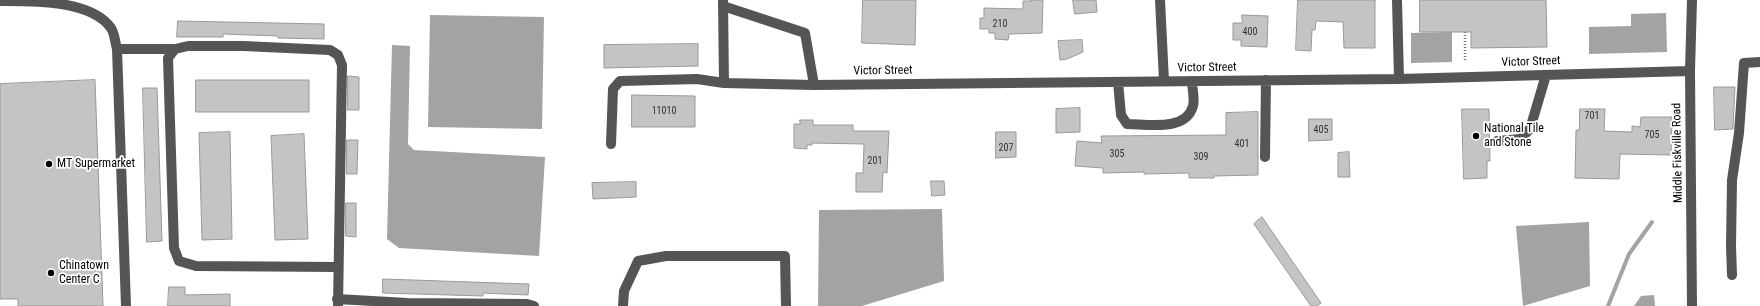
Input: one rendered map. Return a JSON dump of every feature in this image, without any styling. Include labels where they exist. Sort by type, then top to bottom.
[{"type":"street","points":[[0,1],[57,0],[82,5],[97,13],[112,28],[117,49],[126,306]]},
{"type":"street","points":[[1160,0],[1164,81]]},
{"type":"street","points":[[1397,0],[1399,79]]},
{"type":"street","name":"Middle Fiskville Road","points":[[1692,0],[1690,71],[1692,306]]},
{"type":"street","points":[[724,83],[723,3],[805,33],[814,85]]},
{"type":"street","points":[[117,49],[175,49],[188,46],[243,46],[330,50],[338,55],[342,65],[337,302],[527,304],[534,306]]},
{"type":"street","points":[[175,49],[168,58],[174,248],[179,261],[196,266],[337,267]]},
{"type":"street","points":[[1732,275],[1732,180],[1739,133],[1744,63],[1760,62]]},
{"type":"street","name":"Victor Street","points":[[611,144],[613,89],[620,80],[697,79],[724,83],[814,85],[1399,79],[1690,71]]},
{"type":"street","points":[[1497,141],[1520,139],[1530,129],[1546,75]]},
{"type":"street","points":[[1265,157],[1266,80]]},
{"type":"street","points":[[1118,82],[1121,116],[1127,124],[1175,124],[1186,118],[1193,105],[1192,81]]},
{"type":"street","points":[[623,306],[624,291],[638,261],[666,256],[785,256],[786,306]]},
{"type":"path","points":[[1465,32],[1465,60]]},
{"type":"shaded area","points":[[1666,13],[1667,52],[1589,54],[1589,27],[1631,26],[1631,14]]},
{"type":"shaded area","points":[[430,15],[544,17],[542,129],[428,127]]},
{"type":"shaded area","points":[[1452,32],[1452,62],[1411,63],[1411,33]]},
{"type":"shaded area","points":[[392,45],[410,46],[408,144],[414,150],[545,157],[539,256],[399,248],[387,239]]},
{"type":"shaded area","points":[[942,209],[944,281],[862,306],[818,306],[819,210]]},
{"type":"shaded area","points":[[1589,222],[1590,286],[1523,306],[1516,226]]},
{"type":"shaded area","points":[[1654,295],[1655,306],[1634,306],[1641,296]]},
{"type":"building","points":[[863,0],[916,0],[915,45],[862,43]]},
{"type":"building","points":[[1043,0],[1042,33],[1009,34],[1008,40],[995,39],[995,33],[989,33],[989,29],[980,29],[980,18],[984,18],[984,8],[1023,9],[1023,1]]},
{"type":"building","points":[[1073,0],[1096,0],[1097,12],[1075,14]]},
{"type":"building","points":[[1298,0],[1375,0],[1375,48],[1344,48],[1343,22],[1316,21],[1315,30],[1312,30],[1311,51],[1296,50]]},
{"type":"building","points":[[1420,0],[1546,0],[1547,47],[1471,48],[1471,32],[1420,32]]},
{"type":"building","points":[[1242,15],[1268,16],[1267,47],[1241,46],[1241,40],[1233,40],[1233,23],[1242,23]]},
{"type":"building","points":[[178,21],[324,24],[324,39],[278,38],[278,36],[223,34],[223,37],[177,37]]},
{"type":"building","points":[[1082,40],[1083,52],[1067,59],[1060,60],[1058,41]]},
{"type":"building","points":[[698,44],[698,66],[604,68],[604,45]]},
{"type":"building","points":[[348,76],[359,77],[359,110],[348,110]]},
{"type":"building","name":"MT Supermarket","points":[[95,80],[103,306],[18,306],[18,299],[0,299],[0,84]]},
{"type":"building","points":[[196,80],[309,80],[309,112],[196,112]]},
{"type":"building","points":[[1714,87],[1735,87],[1733,129],[1715,130]]},
{"type":"building","points":[[143,88],[157,88],[162,241],[147,242]]},
{"type":"building","points":[[632,95],[695,96],[695,127],[632,127]]},
{"type":"building","points":[[1080,108],[1080,132],[1056,133],[1056,109]]},
{"type":"building","name":"National Tile and Stone","points":[[1462,109],[1489,109],[1490,161],[1487,161],[1487,178],[1464,179]]},
{"type":"building","points":[[1580,109],[1605,109],[1604,131],[1632,132],[1632,126],[1640,127],[1641,117],[1672,117],[1671,155],[1620,154],[1619,179],[1575,178],[1576,130],[1579,130]]},
{"type":"building","points":[[1258,112],[1258,175],[1189,178],[1189,173],[1103,173],[1103,168],[1075,166],[1077,141],[1102,143],[1101,136],[1226,135],[1226,113]]},
{"type":"building","points":[[1309,119],[1332,119],[1332,140],[1309,141]]},
{"type":"building","points":[[800,120],[813,120],[813,125],[853,125],[853,131],[889,131],[887,173],[883,172],[882,192],[856,192],[856,173],[863,173],[864,144],[812,143],[812,145],[807,145],[807,149],[794,148],[794,124],[800,124]]},
{"type":"building","points":[[230,132],[232,239],[202,240],[199,133]]},
{"type":"building","points":[[996,132],[1016,132],[1016,157],[996,158]]},
{"type":"building","points":[[304,134],[308,239],[275,240],[271,136]]},
{"type":"building","points":[[347,140],[358,140],[357,174],[347,174]]},
{"type":"building","points":[[1349,152],[1350,177],[1338,177],[1338,153]]},
{"type":"building","points":[[931,181],[944,181],[945,195],[932,196]]},
{"type":"building","points":[[636,182],[636,197],[593,199],[592,183]]},
{"type":"building","points":[[346,203],[356,203],[356,237],[346,236]]},
{"type":"building","points":[[1262,217],[1321,303],[1317,306],[1311,306],[1254,224]]},
{"type":"building","points":[[383,279],[529,284],[528,295],[483,293],[483,296],[383,293]]},
{"type":"building","points":[[169,287],[185,287],[185,295],[230,294],[230,306],[168,306]]},
{"type":"waterway","points":[[1608,306],[1629,254],[1652,222]]},
{"type":"place","name":"National Tile and Stone","points":[[1476,136]]},
{"type":"place","name":"MT Supermarket","points":[[49,164]]},
{"type":"place","name":"Chinatown Center C","points":[[51,273]]}]
